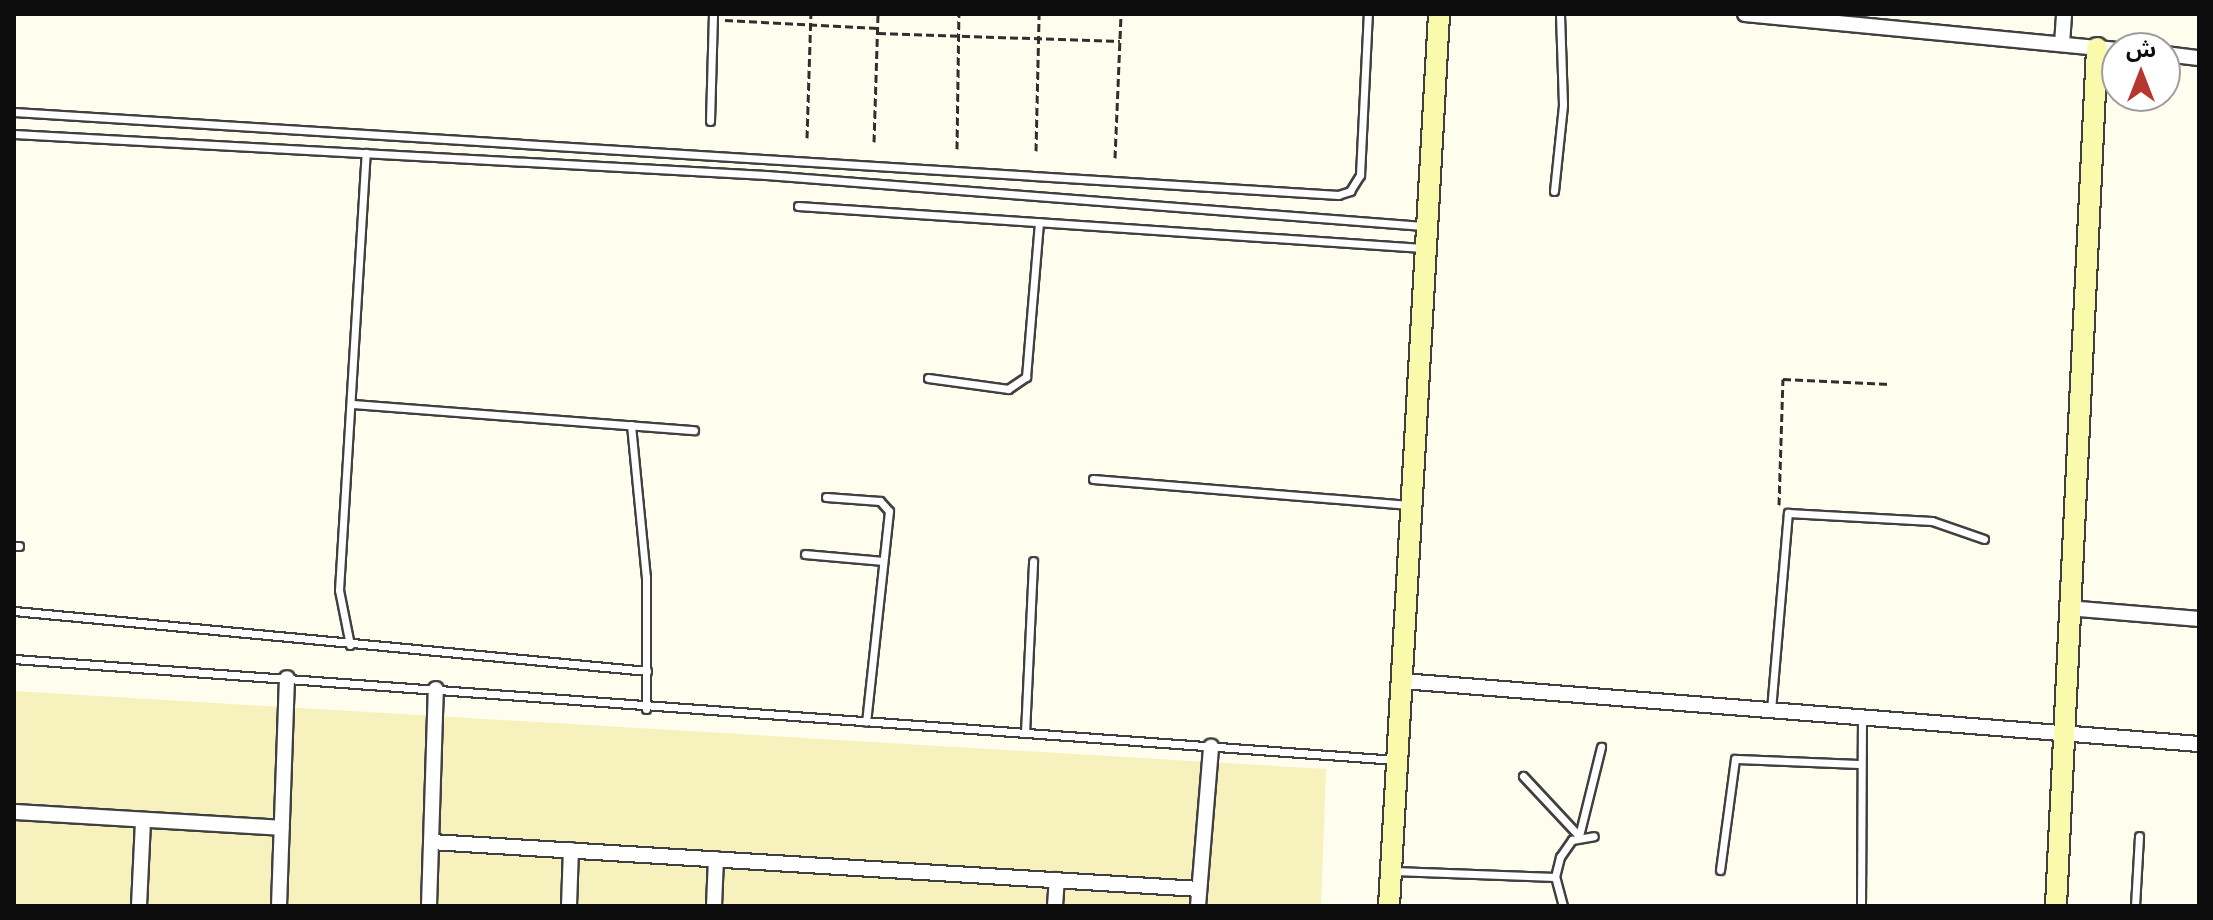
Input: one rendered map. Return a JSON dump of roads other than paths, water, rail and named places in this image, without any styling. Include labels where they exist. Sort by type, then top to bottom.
[{"type":"street","points":[[1389,906],[1439,14]]},
{"type":"street","points":[[1745,14],[2101,48]]},
{"type":"street","points":[[2062,44],[2064,14]]},
{"type":"street","points":[[2056,906],[2068,608],[2103,112]]},
{"type":"street","points":[[2068,608],[2199,619]]},
{"type":"street","points":[[279,906],[287,678]]},
{"type":"street","points":[[1402,681],[2199,744]]},
{"type":"street","points":[[429,906],[436,689]]},
{"type":"street","points":[[1198,906],[1211,747]]},
{"type":"street","points":[[14,812],[282,828]]},
{"type":"street","points":[[139,906],[143,820]]},
{"type":"street","points":[[431,842],[1199,889]]},
{"type":"street","points":[[569,906],[571,850]]},
{"type":"street","points":[[714,906],[716,859]]},
{"type":"street","points":[[1055,906],[1057,880]]},
{"type":"lane","points":[[14,112],[1338,195],[1350,191],[1360,175],[1368,14]]},
{"type":"lane","points":[[1554,191],[1563,105],[1560,14]]},
{"type":"lane","points":[[710,121],[713,17]]},
{"type":"lane","points":[[14,134],[766,175],[1425,226]]},
{"type":"lane","points":[[350,645],[339,590],[353,404],[366,153]]},
{"type":"lane","points":[[798,206],[1424,248]]},
{"type":"lane","points":[[928,378],[1008,389],[1026,377],[1039,223]]},
{"type":"lane","points":[[353,404],[694,430]]},
{"type":"lane","points":[[631,425],[647,671],[646,709]]},
{"type":"lane","points":[[1093,479],[1411,506]]},
{"type":"lane","points":[[826,497],[886,504],[866,722]]},
{"type":"lane","points":[[1771,710],[1783,520],[1802,509],[1932,521],[1984,539]]},
{"type":"lane","points":[[805,554],[883,561]]},
{"type":"lane","points":[[1025,733],[1033,561]]},
{"type":"lane","points":[[14,611],[647,671]]},
{"type":"lane","points":[[14,659],[436,689],[646,709],[1398,760]]},
{"type":"lane","points":[[1861,906],[1862,717]]},
{"type":"lane","points":[[1579,836],[1601,747]]},
{"type":"lane","points":[[1720,870],[1735,759],[1861,764]]},
{"type":"lane","points":[[1523,776],[1579,836]]},
{"type":"lane","points":[[1563,906],[1555,877],[1567,845],[1579,836],[1594,836]]},
{"type":"lane","points":[[2135,906],[2139,836]]},
{"type":"lane","points":[[1392,870],[1555,877]]}]
